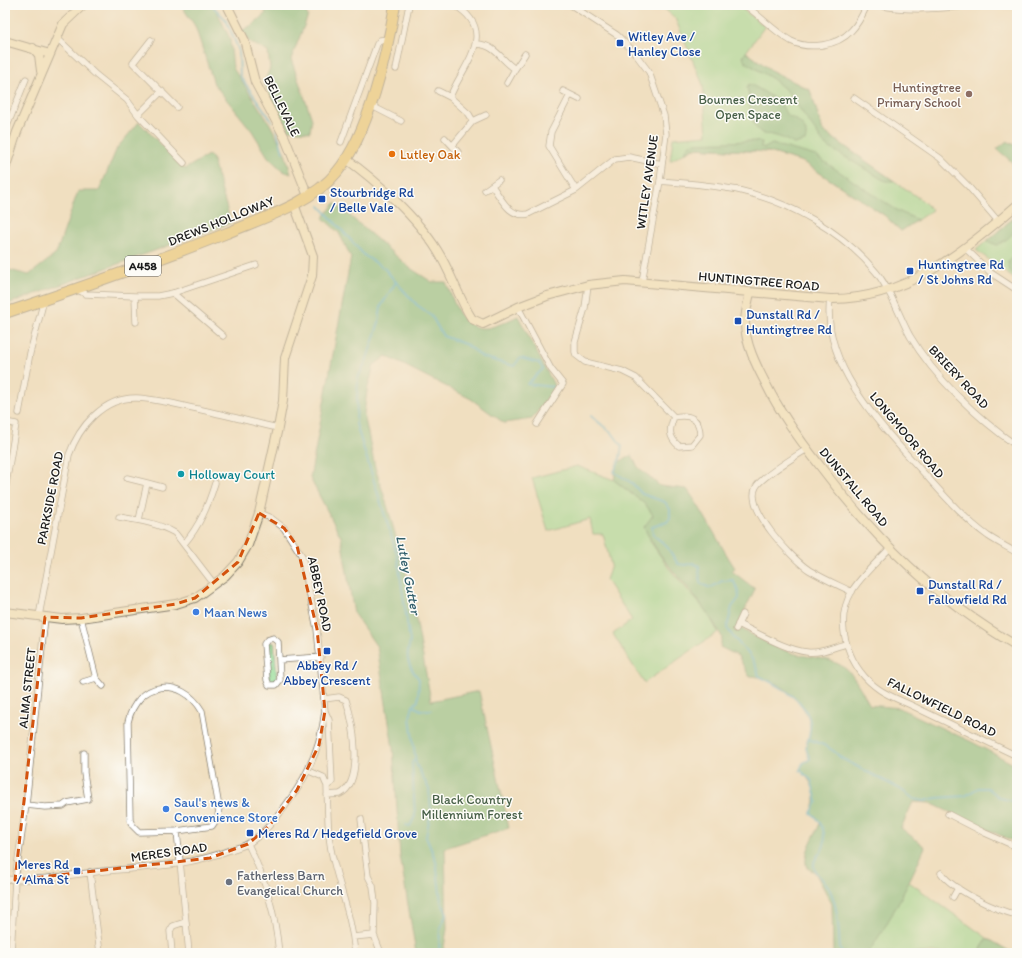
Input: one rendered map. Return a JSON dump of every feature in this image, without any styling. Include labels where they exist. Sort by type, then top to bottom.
[{"type":"highway","name":"A458","points":[[308,196],[330,180],[346,159],[356,139],[370,105],[389,39],[396,5]]},
{"type":"highway","name":"DREWS HOLLOWAY","points":[[5,313],[161,259],[294,204],[308,196]]},
{"type":"street","points":[[5,170],[17,132],[57,38],[67,19],[83,5]]},
{"type":"street","name":"BELLEVALE","points":[[227,5],[244,39],[255,82],[285,138],[308,196]]},
{"type":"street","points":[[396,69],[409,5]]},
{"type":"street","points":[[450,97],[477,44],[472,23],[465,13],[454,5]]},
{"type":"street","name":"WITLEY AVENUE","points":[[571,5],[617,35],[634,52],[649,72],[664,116],[666,134],[660,181],[642,282]]},
{"type":"street","points":[[745,5],[791,41],[814,46],[828,44],[851,32],[867,5]]},
{"type":"street","points":[[878,5],[920,10],[977,5]]},
{"type":"street","points":[[57,38],[96,75],[127,100],[138,115],[184,163]]},
{"type":"street","points":[[341,142],[377,44],[380,40],[389,39]]},
{"type":"street","points":[[151,40],[133,63],[177,107]]},
{"type":"street","points":[[5,41],[50,54]]},
{"type":"street","points":[[477,44],[497,51],[516,69]]},
{"type":"street","points":[[32,48],[39,55],[42,76]]},
{"type":"street","points":[[507,83],[525,54]]},
{"type":"street","points":[[17,132],[5,128],[26,79]]},
{"type":"street","points":[[138,115],[162,91]]},
{"type":"street","points":[[438,91],[450,97],[469,114],[473,121]]},
{"type":"street","points":[[563,91],[579,99]]},
{"type":"street","points":[[570,95],[552,132],[549,146],[576,190]]},
{"type":"street","points":[[854,98],[940,158],[968,186],[998,221]]},
{"type":"street","points":[[370,105],[402,121]]},
{"type":"street","points":[[453,145],[473,121],[486,115]]},
{"type":"street","points":[[445,138],[458,152]]},
{"type":"street","points":[[492,186],[508,210],[521,216],[576,190],[615,159],[629,157],[662,164]]},
{"type":"street","name":"HUNTINGTREE ROAD","points":[[346,159],[381,187],[418,224],[437,249],[472,319],[483,324],[518,306],[547,296],[588,285],[625,281],[676,287],[797,295],[830,299],[861,298],[887,291],[915,280],[966,248],[1017,205]]},
{"type":"street","points":[[485,190],[499,180]]},
{"type":"street","name":"BRIERY ROAD","points":[[660,181],[737,190],[760,196],[811,219],[862,257],[877,274],[923,357],[947,384],[974,410],[1017,446]]},
{"type":"street","points":[[5,612],[42,617],[81,618],[186,602],[195,598],[214,584],[238,562],[248,545],[259,512],[283,401],[285,358],[308,291],[313,267],[311,247],[294,204]]},
{"type":"street","points":[[966,248],[990,272],[1017,290]]},
{"type":"street","points":[[76,289],[86,294],[158,296],[172,293],[256,265]]},
{"type":"street","points":[[588,285],[585,308],[575,342],[574,352],[585,362],[622,371],[636,378],[674,417]]},
{"type":"street","points":[[172,293],[223,336]]},
{"type":"street","name":"DUNSTALL ROAD","points":[[750,293],[745,323],[749,345],[777,407],[846,501],[890,548],[931,586],[968,617],[1017,646]]},
{"type":"street","points":[[135,296],[136,322]]},
{"type":"street","name":"LONGMOOR ROAD","points":[[830,299],[828,315],[839,359],[866,405],[910,458],[956,507],[989,537],[1017,553]]},
{"type":"street","points":[[19,413],[30,353],[44,300]]},
{"type":"street","points":[[518,306],[551,369],[563,384],[537,424]]},
{"type":"street","name":"PARKSIDE ROAD","points":[[42,617],[68,455],[76,436],[96,413],[107,406],[136,398],[162,402],[278,428]]},
{"type":"street","points":[[685,415],[696,420],[699,424],[700,435],[692,445],[679,446],[672,440],[670,426],[674,417],[685,415]]},
{"type":"street","points":[[5,422],[16,424],[5,490]]},
{"type":"street","points":[[807,449],[756,486],[753,497],[755,504],[760,516],[798,562],[825,579],[852,592]]},
{"type":"street","points":[[127,478],[162,487]]},
{"type":"street","points":[[184,544],[196,530],[215,483]]},
{"type":"street","points":[[139,520],[147,484]]},
{"type":"street","name":"ABBEY ROAD","points":[[259,512],[271,518],[284,528],[302,556],[318,630],[325,711],[329,720],[332,782],[327,786],[333,861],[351,921],[354,937],[354,953]]},
{"type":"street","points":[[119,517],[139,520],[166,527],[175,533],[214,584]]},
{"type":"street","name":"FALLOWFIELD ROAD","points":[[890,548],[866,573],[852,592],[844,615],[846,644],[856,665],[880,690],[1017,756]]},
{"type":"street","points":[[743,614],[737,626],[794,649],[807,652],[823,651],[846,644]]},
{"type":"street","name":"ALMA STREET","points":[[11,953],[15,880],[26,805],[42,617]]},
{"type":"street","points":[[81,618],[96,678],[103,686]]},
{"type":"street","points":[[273,638],[278,642],[279,660],[280,680],[276,685],[269,684],[266,680],[264,644],[267,640],[273,638]]},
{"type":"street","points":[[279,660],[321,658]]},
{"type":"street","points":[[83,682],[96,678]]},
{"type":"street","points":[[161,688],[176,689],[184,692],[197,703],[202,712],[219,807],[218,817],[212,826],[177,831],[139,832],[132,825],[130,820],[128,722],[133,706],[142,695],[161,688]]},
{"type":"street","points":[[324,699],[340,697],[346,700],[355,743],[353,773],[348,788],[340,794],[328,795]]},
{"type":"street","name":"MERES ROAD","points":[[5,879],[15,880],[179,864],[210,858],[248,844],[269,826],[294,795],[309,771],[319,745],[325,711]]},
{"type":"street","points":[[26,805],[45,807],[63,806],[68,802],[88,799],[84,773],[84,753]]},
{"type":"street","points":[[309,771],[323,777],[327,786]]},
{"type":"street","points":[[948,814],[991,836],[1017,847]]},
{"type":"street","points":[[361,819],[368,876],[373,886],[375,903],[374,935],[381,953]]},
{"type":"street","points":[[177,831],[179,864],[189,953]]},
{"type":"street","points":[[248,844],[260,871],[274,914],[279,953]]},
{"type":"street","points":[[90,872],[100,953]]},
{"type":"street","points":[[941,873],[947,880],[958,888],[1002,910],[1017,915]]},
{"type":"street","points":[[953,897],[958,888]]},
{"type":"street","points":[[172,953],[170,931],[173,926],[186,922]]},
{"type":"street","points":[[354,937],[374,935]]},
{"type":"highlighted area","points":[[259,513],[284,528],[297,546],[317,629],[325,711],[319,745],[297,790],[269,826],[248,844],[210,858],[15,880],[45,617],[81,618],[176,604],[195,598],[238,562]]},
{"type":"green space","points":[[181,5],[214,5],[230,39],[233,68],[270,124],[285,153],[291,174],[283,171],[268,157],[252,131],[214,84],[195,26]]},
{"type":"green space","points":[[261,5],[302,5],[308,16],[291,59],[312,119],[310,132],[287,130],[264,83],[270,68],[268,52],[248,41],[241,31],[252,25],[266,13]]},
{"type":"green space","name":"Bournes Crescent Open Space","points":[[660,5],[737,5],[765,26],[746,52],[774,72],[810,90],[823,131],[923,201],[932,210],[901,231],[884,215],[803,162],[769,152],[694,148],[670,161],[673,138],[707,135],[703,85],[675,18]]},
{"type":"green space","points":[[746,52],[774,72],[810,90],[823,131],[894,181],[885,181],[825,145],[788,92],[773,79],[745,62],[743,57]]},
{"type":"green space","points":[[749,84],[779,102],[788,116],[802,125],[806,132],[805,141],[794,144],[779,137],[764,134],[755,126],[752,120],[747,88]]},
{"type":"green space","points":[[139,122],[185,169],[208,155],[212,157],[231,223],[5,305],[5,269],[29,275],[56,254],[78,191],[99,191],[117,148]]},
{"type":"green space","points":[[751,141],[762,142],[761,147],[765,148],[772,144],[816,156],[898,211],[918,220],[901,231],[884,215],[803,162],[769,152],[694,148],[684,153],[690,144]]},
{"type":"green space","points":[[1007,141],[1017,146],[1017,175],[1012,162],[997,149]]},
{"type":"green space","name":"Black Country Millennium Forest","points":[[335,203],[410,268],[432,282],[446,282],[459,313],[470,324],[477,327],[486,328],[518,316],[555,387],[532,419],[504,423],[471,399],[386,356],[374,365],[367,391],[364,414],[375,467],[411,591],[431,701],[479,691],[509,828],[445,848],[447,929],[443,953],[416,953],[400,856],[393,748],[377,647],[354,614],[341,537],[310,478],[351,257],[339,233],[323,218]]},
{"type":"green space","points":[[1017,215],[1017,281],[976,250]]},
{"type":"green space","points":[[1017,215],[1015,230],[1010,236],[997,245],[987,241]]},
{"type":"green space","points":[[1017,255],[1017,277],[1010,271],[1008,262],[1013,256]]},
{"type":"green space","points":[[632,455],[637,466],[660,486],[687,489],[700,508],[735,568],[732,571],[755,589],[737,626],[763,641],[792,653],[831,661],[845,668],[859,685],[870,705],[899,708],[972,742],[1017,766],[1017,843],[930,803],[913,802],[901,828],[925,847],[899,901],[868,953],[833,953],[832,904],[815,872],[807,868],[806,857],[820,823],[816,816],[811,813],[815,801],[813,789],[808,779],[800,770],[803,763],[810,759],[806,749],[810,732],[808,717],[803,708],[788,691],[769,680],[749,676],[738,656],[720,647],[722,637],[713,622],[699,602],[658,552],[644,527],[653,515],[646,505],[614,480],[617,463]]},
{"type":"green space","points":[[577,466],[614,480],[646,505],[653,515],[650,541],[668,567],[707,612],[718,632],[644,683],[613,634],[632,620],[606,580],[611,565],[603,534],[593,534],[590,519],[548,531],[532,478]]},
{"type":"green space","points":[[269,642],[274,643],[277,679],[272,683],[269,679]]},
{"type":"green space","points":[[909,882],[987,938],[979,953],[868,953]]},
{"type":"green space","points":[[987,938],[1013,953],[979,953]]},
{"type":"waterway","name":"Lutley Gutter","points":[[212,5],[226,20],[239,51],[240,76],[272,121]]},
{"type":"waterway","name":"Lutley Gutter","points":[[277,130],[283,152]]},
{"type":"waterway","name":"Lutley Gutter","points":[[320,206],[365,256],[384,268],[396,282],[381,306],[379,322],[367,359],[358,378],[356,424],[397,554],[410,642],[408,648],[408,662],[419,679],[418,701],[413,706],[410,717],[416,764],[429,789],[431,810],[426,837],[436,861],[441,902],[447,913],[440,928],[439,953]]},
{"type":"waterway","points":[[396,282],[417,305],[431,315],[443,336],[467,345],[482,357],[514,366],[520,358],[539,363],[543,369],[527,384],[553,387]]},
{"type":"waterway","points":[[591,416],[613,434],[622,446],[620,458],[614,472],[632,483],[642,494],[665,502],[670,509],[670,518],[667,522],[652,527],[653,535],[666,545],[678,564],[685,565],[693,563],[699,566],[700,583],[710,588],[722,581],[733,580],[738,590],[739,598],[732,607],[727,628],[753,660],[759,676],[785,690],[806,712],[810,730],[806,749],[810,759],[803,763],[800,770],[811,780],[817,802],[811,813],[821,824],[825,839],[823,848],[814,862],[814,867],[815,871],[826,883],[832,894],[837,917],[840,949],[842,953]]},
{"type":"waterway","points":[[413,706],[421,710],[431,710]]},
{"type":"waterway","points":[[808,739],[830,748],[841,758],[900,789],[914,799],[924,801],[936,798],[965,796],[978,788],[988,788],[1000,798],[1017,802]]},
{"type":"waterway","points":[[406,825],[410,826],[415,816],[412,763],[415,759]]},
{"type":"place","name":"Witley Ave / Hanley Close","points":[[620,43]]},
{"type":"place","name":"Huntingtree Primary School","points":[[969,94]]},
{"type":"place","name":"Lutley Oak","points":[[392,154]]},
{"type":"place","name":"Stourbridge Rd / Belle Vale","points":[[322,199]]},
{"type":"place","name":"Huntingtree Rd / St Johns Rd","points":[[910,271]]},
{"type":"place","name":"Dunstall Rd / Huntingtree Rd","points":[[738,321]]},
{"type":"place","name":"Holloway Court","points":[[181,474]]},
{"type":"place","name":"Dunstall Rd / Fallowfield Rd","points":[[920,591]]},
{"type":"place","name":"Maan News","points":[[196,612]]},
{"type":"place","name":"Abbey Rd / Abbey Crescent","points":[[327,651]]},
{"type":"place","name":"Saul's news & Convenience Store","points":[[166,809]]},
{"type":"place","name":"Meres Rd / Hedgefield Grove","points":[[250,833]]},
{"type":"place","name":"Meres Rd / Alma St","points":[[77,871]]},
{"type":"place","name":"Fatherless Barn Evangelical Church","points":[[229,882]]}]
